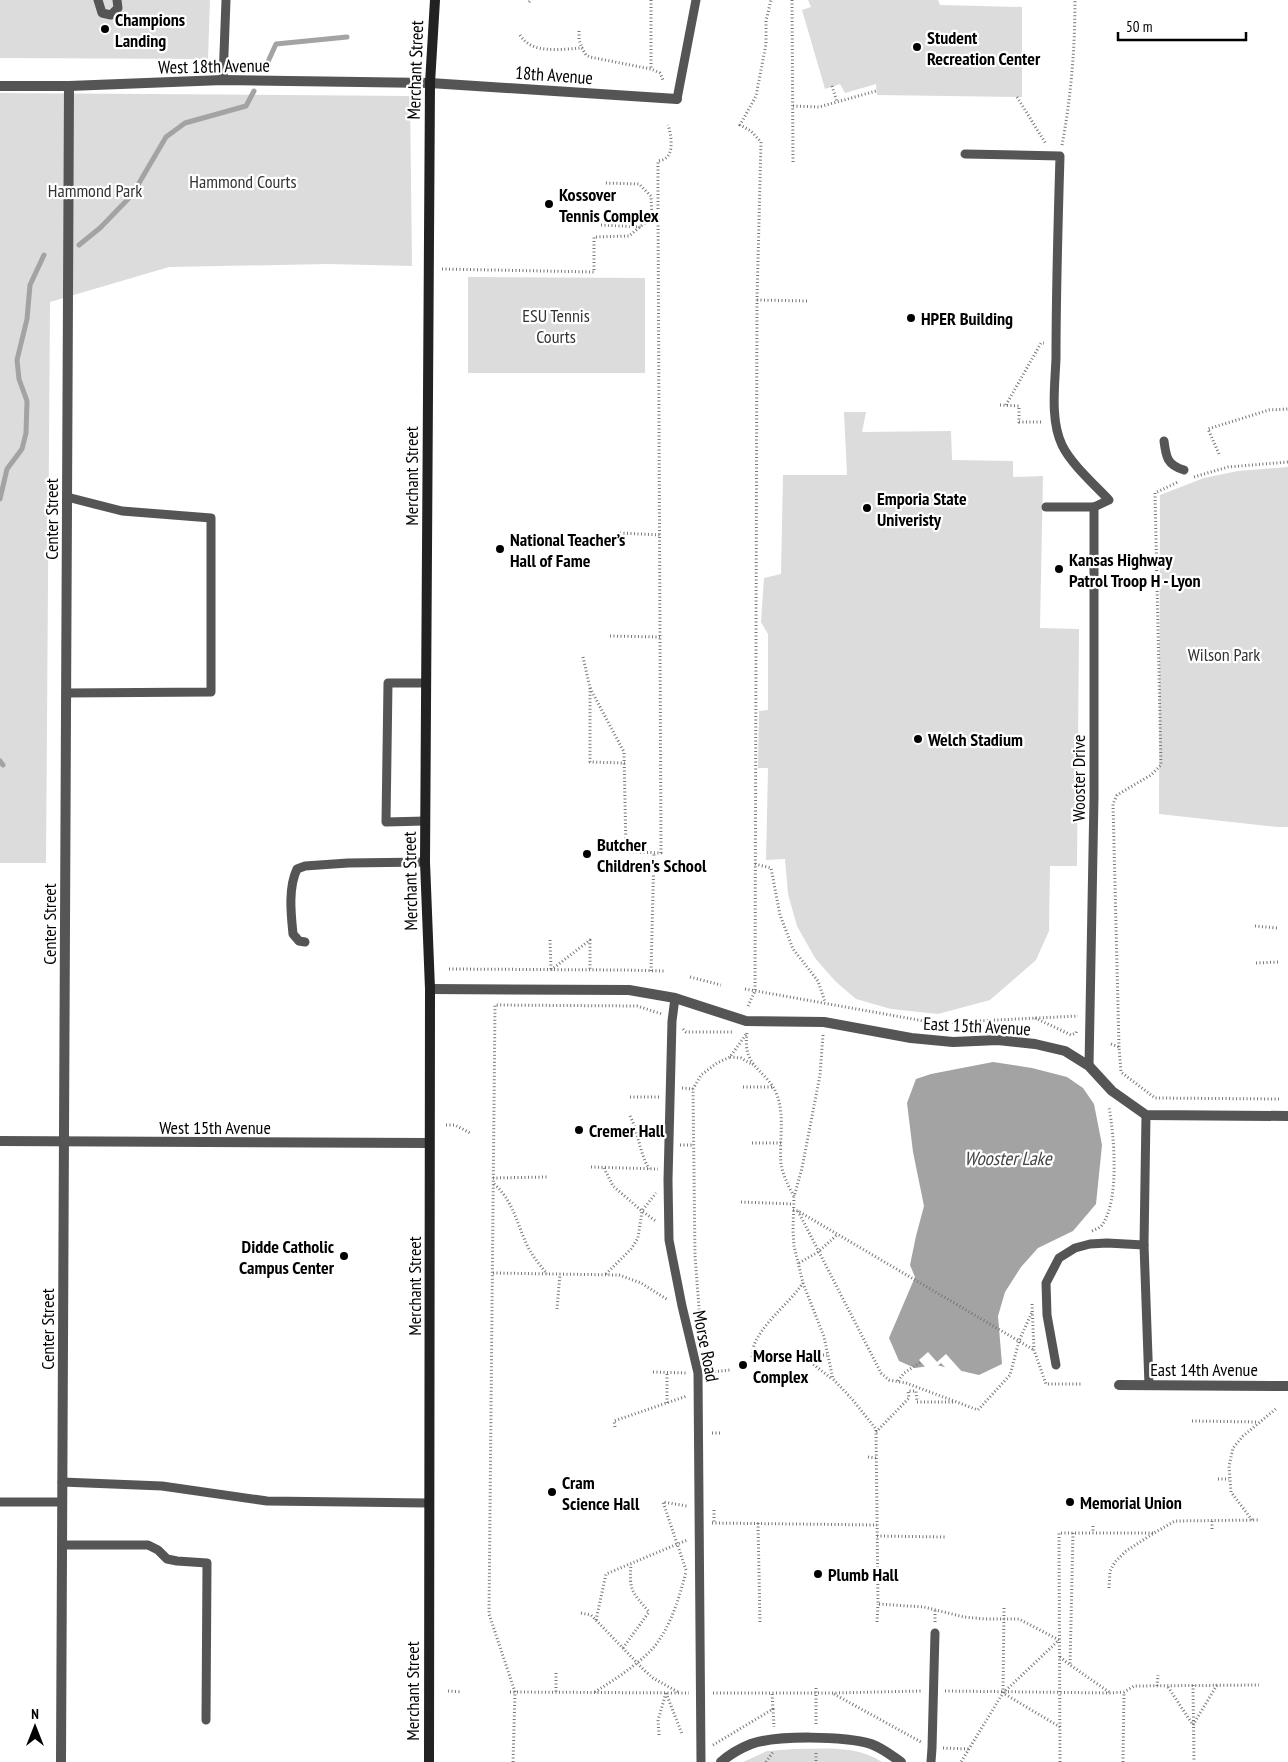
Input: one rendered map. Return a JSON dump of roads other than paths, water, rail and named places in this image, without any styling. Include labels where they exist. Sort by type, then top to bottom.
[{"type":"main road","name":"Merchant Street","points":[[429,1762],[430,989],[425,822],[430,83],[435,0]]},
{"type":"street","name":"West 18th Avenue","points":[[0,86],[70,86],[223,80],[430,83]]},
{"type":"street","name":"18th Avenue","points":[[430,83],[677,99]]},
{"type":"street","name":"Center Street","points":[[61,1762],[70,86]]},
{"type":"street","name":"East 15th Avenue","points":[[430,989],[629,990],[675,998],[746,1021],[824,1022],[911,1038],[953,1042],[998,1040],[1035,1044],[1065,1050],[1089,1066],[1112,1091],[1146,1115]]},
{"type":"street","points":[[1146,1115],[1288,1116]]},
{"type":"street","name":"West 15th Avenue","points":[[0,1142],[429,1143]]},
{"type":"street","name":"East 14th Avenue","points":[[1119,1386],[1288,1386]]},
{"type":"street","points":[[721,1762],[751,1744],[775,1739],[816,1738],[855,1740],[889,1753],[900,1762]]},
{"type":"lane","points":[[98,0],[102,13],[111,15],[118,8],[117,0]]},
{"type":"lane","points":[[223,80],[226,0]]},
{"type":"lane","points":[[677,99],[696,0]]},
{"type":"lane","points":[[965,154],[1056,156],[1056,422],[1062,446],[1109,500],[1094,507],[1046,507]]},
{"type":"lane","points":[[1164,441],[1166,456],[1175,467],[1184,470]]},
{"type":"lane","points":[[66,693],[211,692],[212,518],[122,511],[68,497]]},
{"type":"lane","name":"Wooster Drive","points":[[1089,1066],[1094,797],[1094,507]]},
{"type":"lane","points":[[425,822],[386,822],[388,683],[426,683]]},
{"type":"lane","points":[[305,942],[299,940],[293,934],[290,911],[294,875],[297,869],[305,866],[348,863],[425,862]]},
{"type":"lane","name":"Morse Road","points":[[675,998],[672,1021],[668,1180],[670,1240],[682,1306],[698,1373],[701,1762]]},
{"type":"lane","points":[[1146,1115],[1144,1246],[1149,1386]]},
{"type":"lane","points":[[1056,1365],[1047,1315],[1046,1283],[1059,1258],[1075,1248],[1090,1244],[1107,1243],[1144,1246]]},
{"type":"lane","points":[[62,1482],[162,1486],[267,1501],[428,1502]]},
{"type":"lane","points":[[0,1502],[62,1502]]},
{"type":"lane","points":[[62,1545],[148,1545],[158,1550],[167,1559],[207,1562],[206,1720]]},
{"type":"lane","points":[[930,1762],[935,1633]]},
{"type":"water","name":"Wooster Lake","points":[[993,1062],[1032,1068],[1067,1077],[1083,1088],[1094,1104],[1102,1145],[1096,1204],[1073,1231],[1038,1248],[1021,1267],[1005,1292],[998,1316],[1002,1364],[979,1375],[936,1365],[915,1368],[899,1361],[889,1338],[915,1277],[910,1265],[924,1206],[913,1152],[907,1103],[916,1079],[931,1074]]},
{"type":"waterway","points":[[266,66],[276,44],[347,37]]},
{"type":"waterway","points":[[79,245],[100,228],[132,195],[166,137],[185,123],[246,106],[254,91]]},
{"type":"waterway","points":[[0,499],[7,469],[22,449],[26,433],[27,401],[19,379],[17,360],[27,319],[30,285],[44,255]]},
{"type":"waterway","points":[[0,761],[3,765]]},
{"type":"place","name":"Champions Landing","points":[[105,29]]},
{"type":"place","name":"Student Recreation Center","points":[[917,47]]},
{"type":"place","name":"Kossover Tennis Complex","points":[[549,204]]},
{"type":"place","name":"HPER Building","points":[[911,318]]},
{"type":"place","name":"Emporia State Univeristy","points":[[867,508]]},
{"type":"place","name":"National Teacher’s Hall of Fame","points":[[500,549]]},
{"type":"place","name":"Kansas Highway Patrol Troop H - Lyon","points":[[1059,569]]},
{"type":"place","name":"Welch Stadium","points":[[918,739]]},
{"type":"place","name":"Butcher Children's School","points":[[587,854]]},
{"type":"place","name":"Cremer Hall","points":[[579,1130]]},
{"type":"place","name":"Didde Catholic Campus Center","points":[[344,1256]]},
{"type":"place","name":"Morse Hall Complex","points":[[743,1365]]},
{"type":"place","name":"Cram Science Hall","points":[[552,1492]]},
{"type":"place","name":"Memorial Union","points":[[1070,1502]]},
{"type":"place","name":"Plumb Hall","points":[[818,1574]]},
{"type":"park label","name":"Hammond Courts","points":[[243,181]]},
{"type":"park label","name":"Hammond Park","points":[[95,190]]},
{"type":"park label","name":"ESU Tennis Courts","points":[[556,325]]},
{"type":"park label","name":"Wilson Park","points":[[1224,654]]}]
